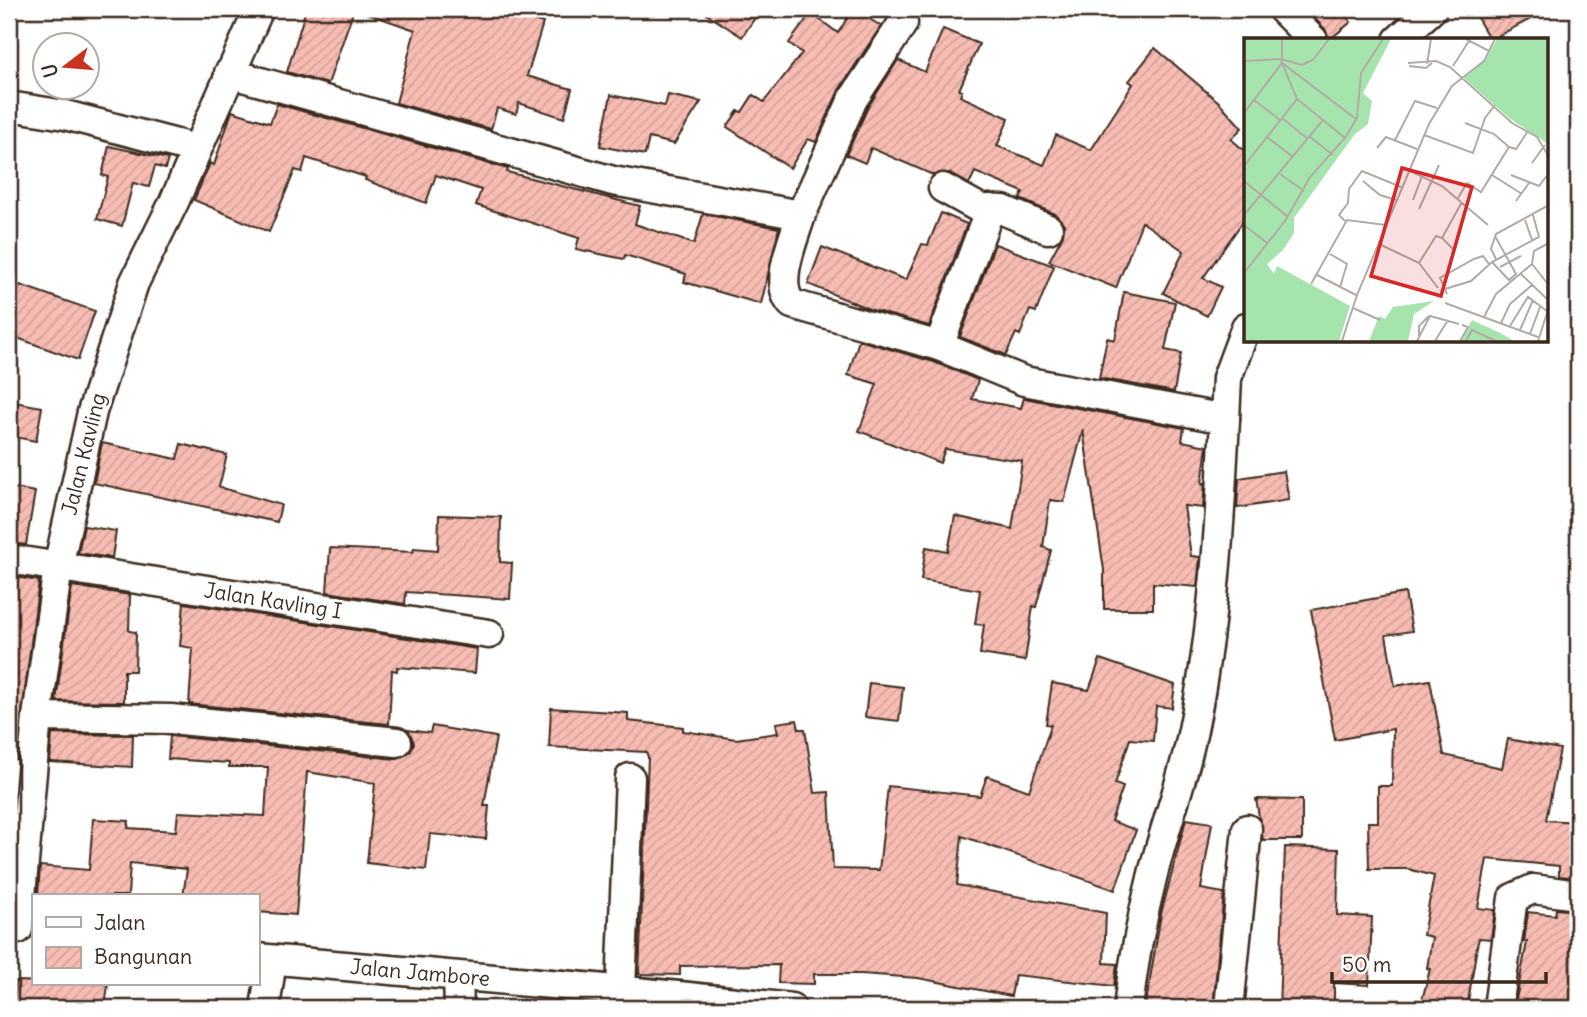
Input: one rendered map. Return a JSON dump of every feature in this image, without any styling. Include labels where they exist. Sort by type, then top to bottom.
[{"type":"street","name":"Jalan Kavling","points":[[20,929],[37,717],[58,567],[92,412],[134,283],[259,9]]},
{"type":"street","points":[[1282,9],[1311,38]]},
{"type":"street","points":[[1400,38],[1433,9]]},
{"type":"street","points":[[902,23],[853,99],[801,215],[783,285],[787,298],[792,304],[939,345],[1024,381],[1225,419]]},
{"type":"street","points":[[229,74],[612,181],[801,215]]},
{"type":"street","points":[[9,106],[65,115],[196,149]]},
{"type":"street","points":[[943,188],[981,209],[1003,210],[1048,229]]},
{"type":"street","points":[[939,345],[990,209]]},
{"type":"street","points":[[1128,1008],[1138,937],[1149,889],[1182,781],[1194,727],[1217,554],[1227,378],[1244,332]]},
{"type":"street","name":"Jalan Kavling I","points":[[9,559],[489,634]]},
{"type":"street","points":[[37,717],[171,719],[397,742]]},
{"type":"street","points":[[621,988],[630,778]]},
{"type":"street","points":[[1229,1008],[1247,830]]},
{"type":"street","points":[[1498,1008],[1513,898],[1533,889],[1578,895]]},
{"type":"street","points":[[265,959],[265,1008]]},
{"type":"street","name":"Jalan Jambore","points":[[265,959],[458,978],[621,988],[791,1008]]},
{"type":"street","points":[[458,978],[459,1008]]},
{"type":"building","points":[[306,9],[354,9],[328,84],[287,72]]},
{"type":"building","points":[[364,9],[497,9],[543,23],[527,76],[572,89],[564,118],[519,103],[516,114],[497,108],[491,129],[396,103],[415,30],[363,12]]},
{"type":"building","points":[[699,9],[761,9],[742,37]]},
{"type":"building","points":[[853,9],[881,26],[839,90],[816,142],[808,139],[790,168],[727,127],[738,111],[742,112],[753,95],[764,102],[802,53],[789,43],[811,13],[838,33]]},
{"type":"building","points":[[1305,9],[1340,9],[1351,22],[1331,38],[1328,38],[1325,29]]},
{"type":"building","points":[[1472,9],[1550,9],[1494,38],[1489,38]]},
{"type":"building","points":[[943,29],[979,44],[959,90],[962,91],[960,96],[1009,118],[997,146],[1044,165],[1056,135],[1091,150],[1133,84],[1129,81],[1155,48],[1220,103],[1242,128],[1231,139],[1244,150],[1244,220],[1203,278],[1221,287],[1207,316],[1163,293],[1184,251],[1142,222],[1116,288],[1049,261],[1063,235],[1064,224],[1055,214],[1020,199],[1023,192],[975,172],[969,184],[950,173],[933,175],[871,148],[865,163],[846,155],[868,107],[898,60],[925,72]]},
{"type":"building","points":[[611,95],[665,106],[668,95],[701,102],[674,144],[649,138],[645,155],[600,146]]},
{"type":"building","points":[[277,104],[508,169],[507,172],[640,206],[635,224],[694,244],[703,214],[779,228],[761,304],[684,282],[686,274],[625,255],[624,259],[576,249],[579,238],[476,205],[481,190],[436,175],[426,203],[365,180],[366,177],[306,158],[302,172],[295,170],[269,232],[194,200],[210,163],[214,165],[232,111],[270,123]]},
{"type":"building","points":[[109,146],[168,159],[165,169],[155,166],[149,187],[133,183],[122,226],[97,219],[108,177],[102,175]]},
{"type":"building","points":[[941,213],[967,224],[929,326],[869,309],[808,284],[822,247],[906,280],[922,244],[928,245]]},
{"type":"building","points":[[995,244],[1054,266],[1036,312],[1030,310],[1020,335],[1016,333],[1006,355],[960,337]]},
{"type":"building","points":[[20,285],[95,311],[78,360],[9,335],[9,318]]},
{"type":"building","points":[[1124,292],[1175,302],[1165,350],[1181,353],[1174,392],[1099,378],[1107,338],[1115,340]]},
{"type":"building","points":[[859,340],[934,362],[978,380],[972,399],[1021,408],[1024,398],[1184,428],[1182,441],[1207,446],[1202,484],[1205,483],[1203,508],[1184,506],[1191,556],[1200,557],[1197,587],[1153,583],[1153,609],[1104,609],[1104,570],[1083,430],[1064,502],[1050,500],[1043,547],[1051,550],[1036,607],[1033,606],[1025,661],[980,654],[984,625],[975,624],[980,590],[921,580],[926,547],[948,551],[955,516],[1012,529],[1022,461],[945,449],[940,463],[859,431],[877,384],[848,375]]},
{"type":"building","points":[[9,401],[42,407],[36,441],[9,436]]},
{"type":"building","points":[[102,443],[177,459],[181,444],[227,455],[219,487],[281,505],[277,522],[94,483]]},
{"type":"building","points":[[1284,471],[1289,500],[1237,508],[1239,478]]},
{"type":"building","points":[[9,487],[35,492],[26,545],[9,543]]},
{"type":"building","points":[[439,515],[501,517],[500,562],[512,563],[510,599],[406,592],[405,604],[327,592],[330,548],[413,552],[414,548],[438,550]]},
{"type":"building","points":[[84,526],[116,531],[112,558],[78,553]]},
{"type":"building","points":[[9,576],[39,581],[16,760],[9,759]]},
{"type":"building","points":[[72,586],[130,595],[129,631],[136,632],[135,671],[124,671],[124,702],[56,701]]},
{"type":"building","points":[[1405,593],[1412,631],[1386,635],[1395,686],[1430,680],[1444,755],[1502,768],[1508,739],[1560,749],[1546,820],[1578,822],[1578,878],[1559,876],[1559,866],[1487,859],[1478,908],[1495,910],[1491,939],[1479,938],[1467,1008],[1420,1008],[1430,969],[1427,968],[1432,937],[1423,935],[1434,876],[1408,869],[1369,869],[1368,822],[1378,822],[1378,786],[1392,786],[1393,729],[1335,740],[1311,610]]},
{"type":"building","points":[[184,603],[477,649],[475,673],[397,667],[397,671],[392,670],[389,724],[189,704],[193,648],[180,646]]},
{"type":"building","points":[[1100,659],[1175,685],[1172,708],[1156,706],[1153,741],[1130,739],[1115,784],[1123,787],[1111,821],[1136,830],[1115,890],[962,836],[957,885],[1106,913],[1104,963],[1117,964],[1114,986],[1015,975],[1011,996],[918,978],[861,974],[814,974],[814,984],[778,983],[779,965],[680,966],[680,975],[639,974],[648,757],[646,752],[549,747],[551,708],[628,713],[628,721],[683,727],[683,731],[736,739],[778,733],[776,723],[797,720],[799,729],[805,729],[815,793],[829,792],[833,869],[879,870],[888,786],[980,796],[987,776],[1029,791],[1051,725],[1046,724],[1052,683],[1089,690]]},
{"type":"building","points":[[869,683],[903,687],[899,721],[865,717]]},
{"type":"building","points":[[432,726],[496,737],[484,806],[489,806],[486,839],[430,834],[426,870],[367,863],[375,783],[307,772],[296,915],[259,912],[259,894],[183,894],[187,869],[130,863],[128,894],[38,894],[40,866],[89,870],[93,819],[129,821],[128,828],[176,831],[178,812],[265,816],[268,767],[229,767],[229,763],[168,759],[170,736],[396,759],[411,751],[414,743],[408,730],[430,733]]},
{"type":"building","points":[[52,734],[133,735],[132,767],[50,762]]},
{"type":"building","points":[[1256,799],[1302,800],[1302,840],[1263,840]]},
{"type":"building","points":[[1186,819],[1212,823],[1201,889],[1224,893],[1213,1008],[1145,1008],[1161,914]]},
{"type":"building","points":[[1285,847],[1339,849],[1337,915],[1372,917],[1369,985],[1334,983],[1334,1004],[1303,1002],[1303,1008],[1279,1008]]},
{"type":"building","points":[[1556,909],[1578,911],[1578,1008],[1515,1005],[1527,942],[1524,942],[1528,912],[1555,915]]},
{"type":"building","points":[[16,981],[32,982],[32,986],[108,986],[105,1008],[14,1008]]}]
